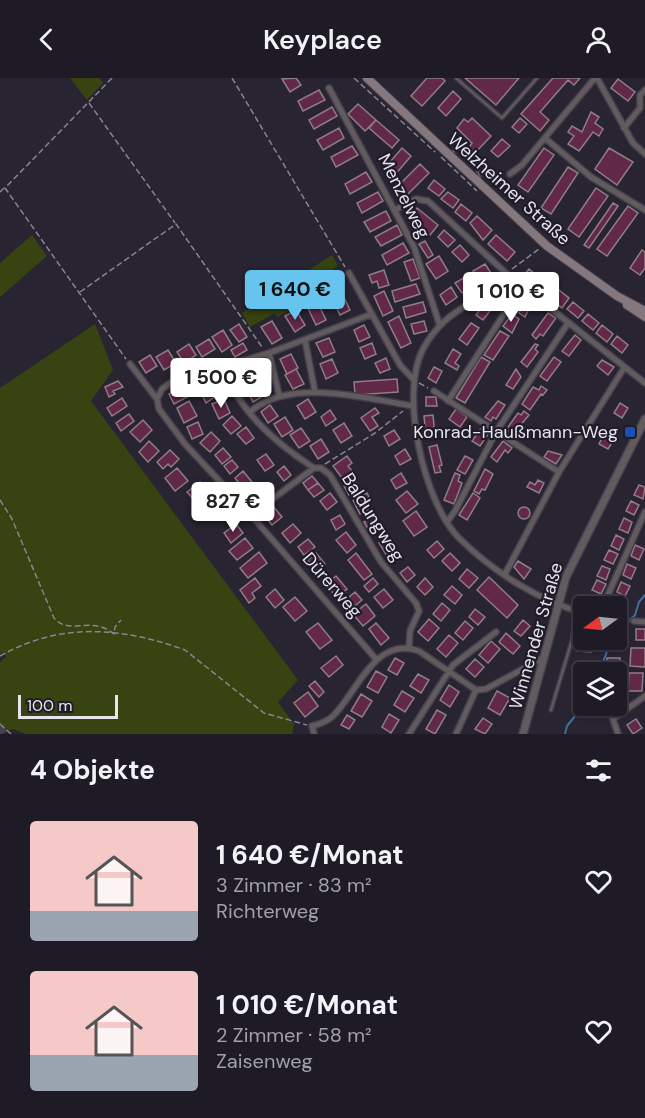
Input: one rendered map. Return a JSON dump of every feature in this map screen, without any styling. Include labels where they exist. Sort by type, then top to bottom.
[{"type":"main road","name":"Welzheimer Straße","points":[[360,78],[386,98]]},
{"type":"main road","name":"Welzheimer Straße","points":[[367,78],[547,246],[645,317]]},
{"type":"main road","name":"Welzheimer Straße","points":[[617,296],[645,311]]},
{"type":"street","points":[[510,174],[522,165],[596,78],[633,143],[645,154]]},
{"type":"street","name":"Menzelweg","points":[[329,88],[414,247],[439,323]]},
{"type":"street","points":[[624,128],[640,108],[640,95],[645,90]]},
{"type":"street","points":[[545,138],[591,177],[645,210]]},
{"type":"street","points":[[395,210],[416,199],[428,201],[507,274],[645,383]]},
{"type":"street","points":[[349,273],[400,365],[413,379]]},
{"type":"street","points":[[507,274],[439,323],[423,348],[413,379],[410,406],[424,464],[447,522],[459,538],[505,574],[556,605],[573,610]]},
{"type":"street","points":[[448,400],[522,286]]},
{"type":"street","points":[[156,399],[162,388],[173,381],[306,340],[372,314]]},
{"type":"street","points":[[447,522],[455,512],[496,432],[568,323]]},
{"type":"street","points":[[306,340],[315,392]]},
{"type":"street","points":[[267,353],[279,395]]},
{"type":"street","name":"Dürerweg","points":[[130,364],[185,444],[251,515],[376,659]]},
{"type":"street","name":"Baldungweg","points":[[224,366],[230,386],[276,441],[330,475],[381,562],[416,603],[419,610],[410,632],[410,647]]},
{"type":"street","points":[[505,574],[559,471],[624,368]]},
{"type":"street","points":[[434,391],[559,471]]},
{"type":"street","points":[[250,412],[262,401],[279,395],[315,392],[410,406]]},
{"type":"street","name":"Winnender Straße","points":[[523,734],[556,605],[581,543],[645,419]]},
{"type":"street","points":[[251,515],[317,468]]},
{"type":"street","points":[[607,596],[645,512]]},
{"type":"street","points":[[634,621],[645,622]]},
{"type":"street","points":[[409,734],[453,665],[496,632]]},
{"type":"street","points":[[314,734],[312,726],[333,716],[376,659],[410,647],[476,690],[486,689],[543,658]]},
{"type":"street","points":[[456,734],[476,690]]},
{"type":"street","points":[[615,733],[613,719],[645,696]]},
{"type":"lane","points":[[456,78],[502,118],[537,78]]},
{"type":"lane","points":[[448,156],[461,146],[476,161],[478,184]]},
{"type":"lane","points":[[550,710],[573,633]]},
{"type":"path","points":[[0,192],[112,78]]},
{"type":"path","points":[[232,78],[315,220],[349,273]]},
{"type":"path","points":[[88,102],[267,353]]},
{"type":"path","points":[[478,169],[510,174]]},
{"type":"path","points":[[4,188],[130,364]]},
{"type":"path","points":[[80,292],[176,224]]},
{"type":"path","points":[[507,274],[540,248]]},
{"type":"path","points":[[413,379],[434,391]]},
{"type":"path","points":[[317,468],[375,433],[410,406]]},
{"type":"path","points":[[0,500],[12,519],[54,618],[60,625],[67,627],[89,623],[106,627],[114,634]]},
{"type":"path","points":[[114,634],[115,627],[121,620]]},
{"type":"path","points":[[0,656],[24,643],[64,632],[94,630],[114,634],[185,650],[264,713],[312,726]]},
{"type":"path","points":[[0,724],[11,734]]},
{"type":"green space","points":[[70,78],[99,78],[103,83],[87,100]]},
{"type":"green space","points":[[32,235],[47,256],[0,297],[0,263]]},
{"type":"green space","points":[[332,255],[338,266],[325,275],[334,288],[277,317],[275,313],[250,327],[242,313]]},
{"type":"green space","points":[[95,324],[113,370],[91,401],[298,680],[278,702],[294,724],[292,734],[26,734],[13,729],[0,734],[0,662],[6,657],[4,652],[0,654],[0,388]]},
{"type":"building","points":[[296,78],[301,85],[290,92],[282,79]]},
{"type":"building","points":[[427,78],[442,78],[445,81],[422,106],[411,96]]},
{"type":"building","points":[[465,78],[519,78],[496,105]]},
{"type":"building","points":[[553,78],[580,78],[574,85],[568,80],[540,112],[549,120],[540,131],[521,114]]},
{"type":"building","points":[[618,79],[635,92],[628,101],[611,88]]},
{"type":"building","points":[[319,90],[325,100],[303,111],[298,101]]},
{"type":"building","points":[[453,91],[461,99],[446,116],[438,108]]},
{"type":"building","points":[[358,104],[376,120],[365,131],[348,114]]},
{"type":"building","points":[[332,107],[337,116],[314,129],[309,120]]},
{"type":"building","points":[[591,112],[599,117],[595,123],[603,129],[599,136],[593,132],[579,151],[568,144],[574,136],[568,132],[572,126],[582,132]]},
{"type":"building","points":[[472,118],[491,136],[475,153],[469,148],[472,143],[457,128],[464,119],[468,122]]},
{"type":"building","points":[[520,118],[527,124],[519,133],[512,127]]},
{"type":"building","points":[[376,120],[399,140],[392,148],[369,128]]},
{"type":"building","points":[[339,128],[344,138],[323,150],[317,140]]},
{"type":"building","points":[[502,139],[510,146],[498,157],[491,151]]},
{"type":"building","points":[[352,146],[358,155],[336,167],[331,157]]},
{"type":"building","points":[[402,148],[411,156],[394,176],[385,168]]},
{"type":"building","points":[[544,148],[554,155],[528,192],[518,185]]},
{"type":"building","points":[[609,148],[633,162],[617,185],[595,169]]},
{"type":"building","points":[[420,164],[429,173],[406,196],[397,187]]},
{"type":"building","points":[[568,167],[578,173],[551,214],[541,208]]},
{"type":"building","points":[[366,172],[372,182],[350,194],[345,184]]},
{"type":"building","points":[[434,180],[445,189],[439,196],[428,188]]},
{"type":"building","points":[[596,188],[608,196],[579,237],[568,229]]},
{"type":"building","points":[[378,192],[383,201],[362,213],[357,203]]},
{"type":"building","points":[[448,192],[459,200],[453,208],[441,199]]},
{"type":"building","points":[[613,203],[618,206],[589,248],[584,245]]},
{"type":"building","points":[[461,204],[472,213],[466,221],[455,212]]},
{"type":"building","points":[[628,206],[638,213],[607,256],[597,249]]},
{"type":"building","points":[[417,208],[438,225],[430,235],[409,218]]},
{"type":"building","points":[[386,211],[391,221],[370,232],[364,222]]},
{"type":"building","points":[[477,216],[492,230],[483,240],[470,223]]},
{"type":"building","points":[[397,225],[402,235],[381,246],[375,237]]},
{"type":"building","points":[[444,230],[455,240],[448,247],[438,237]]},
{"type":"building","points":[[496,235],[515,252],[507,261],[488,244]]},
{"type":"building","points":[[425,241],[433,255],[428,258],[419,244]]},
{"type":"building","points":[[403,243],[409,253],[387,265],[382,255]]},
{"type":"building","points":[[460,245],[469,255],[462,262],[452,252]]},
{"type":"building","points":[[642,250],[645,252],[645,268],[640,275],[630,268]]},
{"type":"building","points":[[439,256],[448,271],[436,279],[426,264]]},
{"type":"building","points":[[413,259],[420,278],[411,281],[404,262]]},
{"type":"building","points":[[485,264],[491,273],[480,281],[473,271]]},
{"type":"building","points":[[529,269],[540,278],[534,285],[523,276]]},
{"type":"building","points":[[384,270],[389,285],[379,288],[377,281],[372,283],[369,275]]},
{"type":"building","points":[[467,276],[473,286],[462,293],[455,283]]},
{"type":"building","points":[[545,279],[569,298],[562,308],[538,289]]},
{"type":"building","points":[[416,284],[420,294],[395,302],[392,291]]},
{"type":"building","points":[[501,286],[509,293],[500,302],[492,295]]},
{"type":"building","points":[[339,287],[350,310],[340,315],[329,292]]},
{"type":"building","points":[[451,287],[457,297],[446,305],[440,295]]},
{"type":"building","points":[[384,291],[393,311],[383,316],[374,296]]},
{"type":"building","points":[[316,299],[326,320],[316,325],[306,304]]},
{"type":"building","points":[[527,299],[537,305],[534,309],[530,307],[525,317],[519,313]]},
{"type":"building","points":[[423,302],[426,312],[406,318],[403,307]]},
{"type":"building","points":[[485,302],[493,307],[483,320],[476,315]]},
{"type":"building","points":[[573,302],[584,311],[578,318],[567,309]]},
{"type":"building","points":[[296,310],[305,325],[295,332],[285,316]]},
{"type":"building","points":[[548,313],[556,318],[543,336],[540,334],[536,339],[532,335]]},
{"type":"building","points":[[512,314],[519,319],[512,333],[503,326]]},
{"type":"building","points":[[588,314],[599,323],[593,330],[582,321]]},
{"type":"building","points":[[399,316],[411,343],[401,348],[388,322]]},
{"type":"building","points":[[272,321],[282,338],[272,344],[261,327]]},
{"type":"building","points":[[424,321],[427,331],[414,334],[411,324]]},
{"type":"building","points":[[471,323],[479,328],[467,345],[459,339]]},
{"type":"building","points":[[239,324],[247,337],[239,342],[230,330]]},
{"type":"building","points":[[364,325],[370,337],[359,342],[354,330]]},
{"type":"building","points":[[602,325],[613,334],[607,342],[596,333]]},
{"type":"building","points":[[223,330],[232,345],[222,352],[212,337]]},
{"type":"building","points":[[500,331],[509,336],[493,360],[484,355]]},
{"type":"building","points":[[575,335],[581,340],[569,356],[562,351]]},
{"type":"building","points":[[617,336],[628,345],[622,353],[611,344]]},
{"type":"building","points":[[329,338],[335,352],[323,357],[316,343]]},
{"type":"building","points":[[209,339],[215,349],[202,357],[196,347]]},
{"type":"building","points":[[243,343],[247,350],[235,357],[231,350]]},
{"type":"building","points":[[372,343],[376,354],[365,359],[360,348]]},
{"type":"building","points":[[189,344],[196,355],[184,363],[177,352]]},
{"type":"building","points":[[535,344],[538,345],[535,349],[538,352],[527,367],[521,362]]},
{"type":"building","points":[[453,349],[461,354],[455,363],[459,366],[457,370],[445,363]]},
{"type":"building","points":[[168,350],[176,363],[164,370],[156,357]]},
{"type":"building","points":[[291,354],[298,368],[287,374],[280,359]]},
{"type":"building","points":[[150,355],[157,366],[146,373],[139,362]]},
{"type":"building","points":[[481,357],[490,362],[465,403],[456,398]]},
{"type":"building","points":[[554,357],[561,362],[547,381],[540,376]]},
{"type":"building","points":[[386,358],[390,369],[380,373],[375,363]]},
{"type":"building","points":[[332,359],[338,373],[326,379],[320,364]]},
{"type":"building","points":[[602,360],[614,367],[608,375],[597,366]]},
{"type":"building","points":[[252,366],[260,380],[246,388],[238,373]]},
{"type":"building","points":[[434,367],[442,371],[436,383],[428,378]]},
{"type":"building","points":[[296,369],[304,384],[293,389],[285,375]]},
{"type":"building","points":[[516,369],[521,377],[513,389],[506,385]]},
{"type":"building","points":[[397,379],[398,392],[355,395],[354,382]]},
{"type":"building","points":[[118,381],[123,387],[113,391],[115,394],[109,397],[105,387]]},
{"type":"building","points":[[209,382],[216,396],[206,403],[199,389]]},
{"type":"building","points":[[258,382],[265,395],[253,402],[246,388]]},
{"type":"building","points":[[541,386],[547,390],[543,395],[541,394],[530,410],[522,404],[533,387],[539,390]]},
{"type":"building","points":[[181,387],[187,397],[174,404],[169,394]]},
{"type":"building","points":[[426,397],[436,397],[437,406],[426,406]]},
{"type":"building","points":[[122,398],[127,406],[112,416],[107,408]]},
{"type":"building","points":[[224,399],[230,413],[219,419],[212,404]]},
{"type":"building","points":[[308,399],[316,412],[305,419],[297,406]]},
{"type":"building","points":[[189,401],[197,416],[184,423],[177,408]]},
{"type":"building","points":[[498,401],[505,405],[496,419],[493,417],[491,421],[485,417]]},
{"type":"building","points":[[620,403],[628,408],[622,418],[614,413]]},
{"type":"building","points":[[270,405],[278,416],[268,423],[261,412]]},
{"type":"building","points":[[375,408],[379,413],[372,417],[378,426],[370,431],[361,418]]},
{"type":"building","points":[[456,409],[467,417],[460,427],[449,419]]},
{"type":"building","points":[[330,410],[336,419],[326,426],[321,417]]},
{"type":"building","points":[[524,411],[529,415],[513,434],[506,430],[518,413],[521,415]]},
{"type":"building","points":[[129,414],[134,421],[121,431],[116,423]]},
{"type":"building","points":[[433,415],[435,436],[426,437],[424,416]]},
{"type":"building","points":[[232,416],[241,426],[231,434],[223,425]]},
{"type":"building","points":[[285,417],[293,430],[282,437],[274,424]]},
{"type":"building","points":[[143,420],[152,430],[140,442],[130,432]]},
{"type":"building","points":[[198,422],[203,434],[192,439],[187,427]]},
{"type":"building","points":[[344,423],[352,436],[341,443],[333,430]]},
{"type":"building","points":[[246,427],[254,438],[246,444],[237,434]]},
{"type":"building","points":[[482,427],[489,433],[480,446],[472,441]]},
{"type":"building","points":[[301,428],[310,441],[299,448],[290,435]]},
{"type":"building","points":[[394,430],[400,439],[389,446],[384,436]]},
{"type":"building","points":[[211,432],[220,441],[210,452],[200,443]]},
{"type":"building","points":[[603,436],[613,441],[608,449],[599,444]]},
{"type":"building","points":[[321,439],[329,452],[318,459],[310,446]]},
{"type":"building","points":[[149,441],[159,451],[148,462],[139,452]]},
{"type":"building","points":[[503,441],[512,448],[508,453],[505,450],[497,462],[491,457]]},
{"type":"building","points":[[437,445],[442,465],[439,466],[441,472],[435,473],[429,447]]},
{"type":"building","points":[[223,448],[231,457],[222,464],[215,455]]},
{"type":"building","points":[[405,449],[411,459],[400,465],[395,456]]},
{"type":"building","points":[[170,450],[179,459],[171,467],[168,464],[163,469],[157,462]]},
{"type":"building","points":[[548,451],[562,455],[556,464],[544,457]]},
{"type":"building","points":[[266,454],[274,465],[265,471],[257,460]]},
{"type":"building","points":[[347,456],[352,463],[348,466],[352,471],[342,478],[333,466]]},
{"type":"building","points":[[465,456],[473,460],[465,474],[457,470]]},
{"type":"building","points":[[232,460],[238,467],[230,474],[224,466]]},
{"type":"building","points":[[284,466],[291,475],[284,481],[277,472]]},
{"type":"building","points":[[177,468],[188,481],[175,491],[165,478]]},
{"type":"building","points":[[485,469],[493,474],[485,490],[482,489],[479,494],[474,491]]},
{"type":"building","points":[[243,471],[252,482],[244,489],[235,478]]},
{"type":"building","points":[[401,473],[407,483],[396,489],[391,480]]},
{"type":"building","points":[[455,473],[460,475],[458,481],[462,483],[454,504],[444,500]]},
{"type":"building","points":[[312,476],[318,483],[308,490],[303,483]]},
{"type":"building","points":[[354,479],[360,489],[349,495],[344,486]]},
{"type":"building","points":[[538,480],[544,483],[539,493],[527,487],[530,482],[535,485]]},
{"type":"building","points":[[200,482],[207,492],[195,501],[187,492]]},
{"type":"building","points":[[318,483],[324,490],[314,497],[308,490]]},
{"type":"building","points":[[639,485],[645,487],[643,499],[634,495]]},
{"type":"building","points":[[255,488],[264,499],[256,505],[247,495]]},
{"type":"building","points":[[407,491],[418,504],[406,513],[396,500]]},
{"type":"building","points":[[330,493],[337,502],[327,510],[320,501]]},
{"type":"building","points":[[367,493],[371,501],[365,504],[368,510],[360,514],[353,500]]},
{"type":"building","points":[[473,493],[480,498],[467,520],[459,515]]},
{"type":"building","points":[[208,500],[216,509],[203,519],[195,510]]},
{"type":"building","points":[[631,501],[639,505],[634,515],[626,511]]},
{"type":"building","points":[[273,506],[282,517],[272,525],[263,514]]},
{"type":"building","points":[[524,507],[530,513],[524,519],[518,513]]},
{"type":"building","points":[[416,511],[427,527],[414,536],[403,521]]},
{"type":"building","points":[[340,515],[345,524],[336,530],[331,520]]},
{"type":"building","points":[[373,517],[380,529],[371,534],[364,522]]},
{"type":"building","points":[[624,518],[632,522],[628,533],[619,529]]},
{"type":"building","points":[[236,524],[243,533],[231,543],[224,533]]},
{"type":"building","points":[[293,524],[301,533],[290,543],[282,533]]},
{"type":"building","points":[[346,532],[356,545],[347,553],[336,540]]},
{"type":"building","points":[[616,535],[624,539],[619,550],[611,546]]},
{"type":"building","points":[[388,536],[396,549],[387,556],[379,543]]},
{"type":"building","points":[[245,538],[253,548],[237,560],[229,551]]},
{"type":"building","points":[[308,539],[315,547],[304,555],[298,547]]},
{"type":"building","points":[[437,541],[444,549],[434,558],[427,550]]},
{"type":"building","points":[[635,545],[644,549],[639,560],[631,556]]},
{"type":"building","points":[[609,550],[618,554],[613,564],[604,560]]},
{"type":"building","points":[[259,552],[267,563],[248,578],[240,568]]},
{"type":"building","points":[[316,553],[325,564],[317,571],[308,560]]},
{"type":"building","points":[[356,553],[372,574],[364,580],[348,560]]},
{"type":"building","points":[[450,553],[460,563],[452,571],[442,561]]},
{"type":"building","points":[[518,561],[531,569],[524,579],[514,567]]},
{"type":"building","points":[[627,564],[636,568],[631,579],[623,575]]},
{"type":"building","points":[[602,566],[610,569],[606,580],[597,576]]},
{"type":"building","points":[[408,567],[415,575],[407,582],[400,573]]},
{"type":"building","points":[[467,569],[478,578],[469,588],[459,579]]},
{"type":"building","points":[[336,576],[347,589],[336,597],[326,584]]},
{"type":"building","points":[[489,577],[518,605],[507,618],[477,590]]},
{"type":"building","points":[[255,578],[261,586],[252,593],[255,598],[249,603],[240,590]]},
{"type":"building","points":[[373,578],[378,584],[369,592],[364,586]]},
{"type":"building","points":[[425,578],[433,587],[425,595],[417,587]]},
{"type":"building","points":[[597,580],[606,584],[601,594],[592,590]]},
{"type":"building","points":[[621,582],[630,586],[625,596],[617,592]]},
{"type":"building","points":[[452,586],[462,595],[455,604],[444,595]]},
{"type":"building","points":[[275,589],[284,600],[275,608],[266,597]]},
{"type":"building","points":[[384,589],[393,600],[383,608],[374,597]]},
{"type":"building","points":[[355,592],[362,600],[350,610],[343,602]]},
{"type":"building","points":[[295,597],[307,611],[295,621],[283,607]]},
{"type":"building","points":[[442,603],[450,610],[441,621],[433,614]]},
{"type":"building","points":[[366,604],[375,616],[363,626],[353,614]]},
{"type":"building","points":[[475,609],[485,617],[478,625],[469,617]]},
{"type":"building","points":[[429,619],[439,628],[428,641],[418,632]]},
{"type":"building","points":[[523,620],[530,626],[521,636],[514,631]]},
{"type":"building","points":[[465,621],[473,628],[463,640],[455,633]]},
{"type":"building","points":[[318,623],[332,640],[320,649],[306,632]]},
{"type":"building","points":[[376,623],[389,638],[381,645],[369,629]]},
{"type":"building","points":[[636,629],[645,629],[645,640],[636,640]]},
{"type":"building","points":[[506,633],[520,646],[513,654],[499,642]]},
{"type":"building","points":[[449,635],[458,643],[446,657],[437,649]]},
{"type":"building","points":[[491,641],[500,649],[488,663],[479,655]]},
{"type":"building","points":[[631,648],[645,648],[645,667],[630,666]]},
{"type":"building","points":[[336,656],[343,665],[329,677],[321,668]]},
{"type":"building","points":[[395,658],[404,663],[397,675],[388,670]]},
{"type":"building","points":[[607,658],[620,658],[620,662],[607,662]]},
{"type":"building","points":[[475,659],[484,667],[475,677],[466,669]]},
{"type":"building","points":[[376,671],[387,677],[378,693],[367,687]]},
{"type":"building","points":[[629,673],[643,673],[642,691],[628,691]]},
{"type":"building","points":[[418,674],[429,680],[421,693],[410,686]]},
{"type":"building","points":[[315,681],[324,692],[319,697],[309,686]]},
{"type":"building","points":[[449,685],[459,692],[450,707],[440,700]]},
{"type":"building","points":[[402,691],[414,698],[405,712],[394,705]]},
{"type":"building","points":[[497,691],[510,698],[500,715],[488,708]]},
{"type":"building","points":[[308,692],[318,706],[305,717],[294,703]]},
{"type":"building","points":[[361,694],[372,701],[362,717],[351,711]]},
{"type":"building","points":[[437,710],[446,715],[435,734],[426,729]]},
{"type":"building","points":[[389,714],[399,720],[391,733],[382,727]]},
{"type":"building","points":[[347,715],[355,720],[349,729],[341,725]]},
{"type":"building","points":[[483,718],[492,724],[485,734],[475,729]]},
{"type":"building","points":[[636,719],[642,728],[633,734],[627,725]]},
{"type":"waterway","points":[[627,623],[635,615],[639,602],[645,595]]},
{"type":"waterway","points":[[603,662],[608,650]]},
{"type":"waterway","points":[[565,734],[567,726],[575,716]]},
{"type":"tunnel","points":[[0,726],[3,734]]},
{"type":"place","name":"Konrad-Haußmann-Weg","points":[[630,432]]}]
